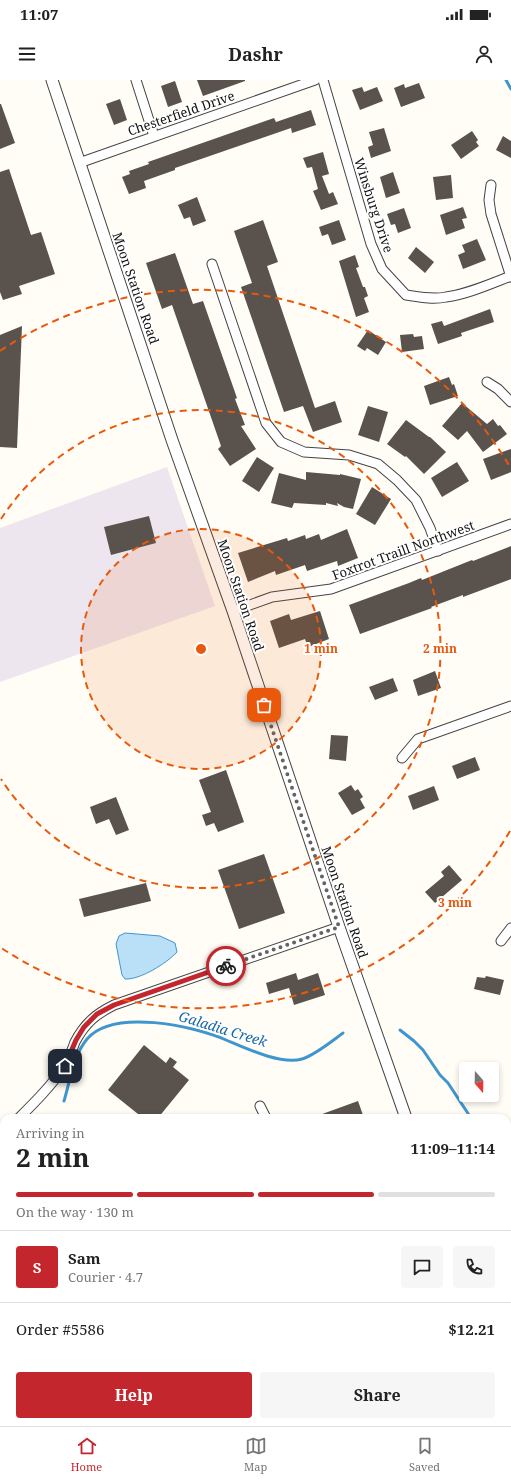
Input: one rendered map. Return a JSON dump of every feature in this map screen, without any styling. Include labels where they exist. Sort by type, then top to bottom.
[{"type":"street","name":"Moon Station Road","points":[[52,80],[172,440],[233,611],[339,927],[405,1114]]},
{"type":"street","points":[[136,80],[154,136]]},
{"type":"street","name":"Chesterfield Drive","points":[[79,163],[315,80]]},
{"type":"street","name":"Winsburg Drive","points":[[323,80],[371,244],[382,268],[406,295],[445,298],[511,277]]},
{"type":"street","points":[[491,184],[489,200],[491,214],[511,277]]},
{"type":"street","points":[[212,264],[266,423],[281,442],[304,452],[349,455],[378,464],[397,480],[416,500],[430,528],[438,550]]},
{"type":"street","points":[[487,382],[498,389],[511,402]]},
{"type":"street","name":"Foxtrot Traill Northwest","points":[[233,611],[272,597],[331,589],[511,524]]},
{"type":"street","points":[[402,758],[418,739],[511,706]]},
{"type":"street","points":[[23,1114],[49,1087],[65,1066],[76,1040],[84,1027],[97,1014],[114,1005],[339,927]]},
{"type":"street","points":[[501,941],[511,928]]},
{"type":"street","points":[[260,1106],[264,1114]]},
{"type":"shaded area","points":[[167,467],[215,606],[0,682],[0,528]]},
{"type":"water","points":[[125,933],[160,936],[175,943],[177,952],[153,970],[138,977],[125,979],[122,975],[116,944],[119,936]]},
{"type":"building","points":[[197,80],[245,80],[245,81],[203,96]]},
{"type":"building","points":[[175,81],[182,102],[168,107],[161,86]]},
{"type":"building","points":[[419,83],[425,98],[401,107],[394,88],[404,84],[405,88]]},
{"type":"building","points":[[362,87],[364,92],[377,87],[383,101],[360,110],[352,90]]},
{"type":"building","points":[[120,99],[127,120],[114,125],[106,104]]},
{"type":"building","points":[[0,104],[15,143],[0,149]]},
{"type":"building","points":[[311,110],[316,125],[292,133],[291,128],[175,168],[175,170],[144,181],[146,188],[129,194],[122,177],[130,174],[129,171],[149,164],[148,162],[274,118],[276,122]]},
{"type":"building","points":[[384,128],[391,151],[371,158],[368,147],[373,145],[369,132]]},
{"type":"building","points":[[472,131],[478,140],[476,142],[479,146],[461,159],[451,145]]},
{"type":"building","points":[[503,136],[511,141],[511,158],[496,150]]},
{"type":"building","points":[[323,152],[329,174],[322,176],[329,194],[333,192],[338,204],[321,210],[313,191],[318,189],[312,167],[307,168],[303,158]]},
{"type":"building","points":[[9,169],[31,235],[41,232],[55,274],[19,286],[22,294],[3,300],[0,292],[0,172]]},
{"type":"building","points":[[393,172],[400,193],[386,198],[380,177]]},
{"type":"building","points":[[451,175],[453,198],[436,200],[433,177]]},
{"type":"building","points":[[197,197],[206,221],[193,226],[190,217],[184,219],[178,205]]},
{"type":"building","points":[[463,207],[467,218],[462,219],[465,228],[446,235],[440,215]]},
{"type":"building","points":[[404,208],[411,228],[398,233],[395,224],[391,225],[387,214]]},
{"type":"building","points":[[263,220],[278,262],[267,266],[315,408],[335,401],[342,422],[313,432],[303,406],[284,412],[241,287],[252,283],[234,231]]},
{"type":"building","points":[[339,220],[346,240],[332,245],[328,234],[322,236],[319,227]]},
{"type":"building","points":[[477,239],[486,260],[463,269],[458,255],[465,252],[462,245]]},
{"type":"building","points":[[416,247],[434,262],[425,273],[408,258]]},
{"type":"building","points":[[175,253],[193,304],[203,301],[237,398],[235,399],[245,425],[241,426],[256,449],[230,466],[218,449],[221,446],[172,305],[162,309],[146,263]]},
{"type":"building","points":[[355,255],[359,267],[356,268],[368,296],[364,298],[369,312],[356,317],[339,261]]},
{"type":"building","points":[[490,309],[494,322],[461,333],[462,336],[438,344],[431,324],[442,321],[444,326]]},
{"type":"building","points":[[22,326],[17,448],[0,447],[0,335]]},
{"type":"building","points":[[368,330],[386,342],[378,355],[367,348],[365,351],[357,346]]},
{"type":"building","points":[[413,334],[414,337],[422,336],[424,349],[402,352],[400,335]]},
{"type":"building","points":[[449,377],[452,385],[454,384],[458,396],[430,405],[424,386]]},
{"type":"building","points":[[462,403],[487,424],[493,419],[507,434],[483,452],[467,431],[458,440],[442,426]]},
{"type":"building","points":[[368,406],[388,412],[379,442],[358,435]]},
{"type":"building","points":[[406,420],[430,437],[446,452],[424,474],[406,456],[405,457],[387,444]]},
{"type":"building","points":[[511,449],[511,472],[491,480],[483,459]]},
{"type":"building","points":[[257,457],[274,468],[259,492],[242,481]]},
{"type":"building","points":[[457,462],[469,481],[442,497],[431,478]]},
{"type":"building","points":[[306,472],[340,474],[361,479],[353,509],[344,507],[337,503],[338,506],[326,503],[326,505],[294,503],[292,508],[271,503],[279,473],[306,480]]},
{"type":"building","points":[[372,487],[391,499],[375,525],[356,514]]},
{"type":"building","points":[[149,516],[156,543],[111,555],[104,527]]},
{"type":"building","points":[[347,529],[358,558],[338,566],[337,561],[307,571],[305,565],[276,575],[275,571],[248,582],[238,553],[287,538],[288,541],[305,535],[306,539],[319,534],[321,540]]},
{"type":"building","points":[[511,546],[511,579],[463,597],[463,595],[360,634],[349,605],[421,578],[422,580]]},
{"type":"building","points":[[320,611],[329,639],[308,647],[305,639],[279,648],[270,621],[289,614],[291,620]]},
{"type":"building","points":[[435,671],[441,688],[418,696],[413,680]]},
{"type":"building","points":[[393,678],[398,691],[375,700],[369,687]]},
{"type":"building","points":[[331,735],[348,736],[346,761],[329,759]]},
{"type":"building","points":[[475,757],[480,770],[457,779],[452,766]]},
{"type":"building","points":[[226,770],[244,822],[218,832],[214,823],[206,826],[202,815],[211,812],[199,780]]},
{"type":"building","points":[[351,785],[355,791],[358,789],[363,797],[360,799],[365,808],[352,815],[338,793]]},
{"type":"building","points":[[434,786],[439,800],[413,810],[408,796]]},
{"type":"building","points":[[116,797],[129,830],[116,835],[109,819],[96,824],[90,807]]},
{"type":"building","points":[[264,854],[285,913],[239,929],[218,870]]},
{"type":"building","points":[[449,865],[462,880],[435,903],[425,892],[444,876],[441,872]]},
{"type":"building","points":[[146,883],[151,901],[84,917],[79,899]]},
{"type":"building","points":[[296,973],[298,980],[318,973],[325,995],[294,1005],[289,988],[269,994],[266,983]]},
{"type":"building","points":[[486,976],[504,980],[500,995],[474,989],[477,977],[485,978]]},
{"type":"building","points":[[144,1045],[166,1063],[170,1057],[177,1062],[173,1067],[189,1080],[161,1114],[138,1114],[108,1090]]},
{"type":"building","points":[[358,1101],[363,1114],[322,1114]]},
{"type":"waterway","points":[[506,80],[511,89]]},
{"type":"waterway","name":"Galadia Creek","points":[[64,1101],[75,1061],[82,1046],[87,1039],[99,1030],[115,1024],[134,1022],[175,1025],[212,1035],[263,1055],[284,1060],[302,1059],[323,1048],[343,1033]]},
{"type":"waterway","name":"Galadia Creek","points":[[400,1030],[423,1050],[440,1075],[448,1083],[468,1114]]},
{"type":"way so far","points":[[226,966],[339,927],[264,705]]},
{"type":"route","points":[[65,1066],[76,1040],[84,1027],[97,1014],[114,1005],[226,966]]}]
